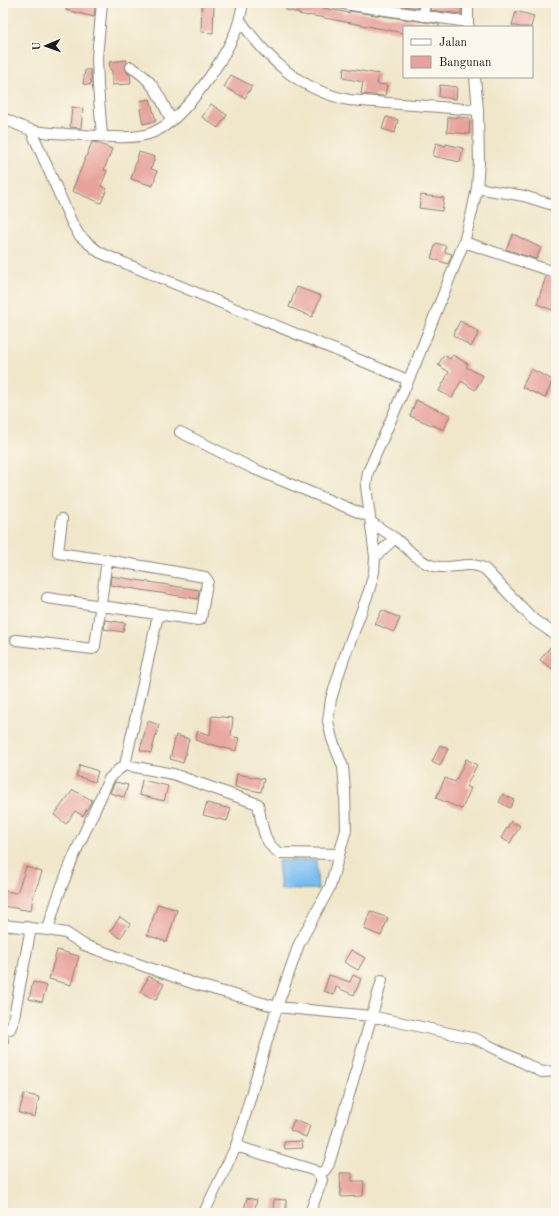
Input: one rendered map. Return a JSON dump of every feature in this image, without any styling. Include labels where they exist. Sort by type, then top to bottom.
[{"type":"street","points":[[102,3],[97,57],[102,136]]},
{"type":"street","points":[[3,118],[31,130],[102,136],[140,136],[156,131],[184,108],[216,67],[234,35],[240,20],[243,3]]},
{"type":"street","points":[[423,16],[425,3]]},
{"type":"street","points":[[344,4],[387,6],[423,16],[461,21],[468,25],[468,3]]},
{"type":"street","points":[[240,20],[258,45],[287,72],[331,96],[356,101],[478,110]]},
{"type":"street","points":[[131,67],[142,74],[152,84],[171,120]]},
{"type":"street","points":[[204,1213],[236,1146],[277,1007],[298,944],[330,887],[346,830],[343,767],[332,739],[328,721],[331,699],[372,581],[375,557],[366,486],[368,472],[408,380],[464,242],[477,188],[479,156],[478,110],[475,78]]},
{"type":"street","points":[[31,130],[72,223],[79,235],[99,252],[167,282],[408,380]]},
{"type":"street","points":[[477,188],[524,196],[556,206]]},
{"type":"street","points":[[464,242],[554,272]]},
{"type":"street","points":[[180,432],[254,469],[370,520],[424,562],[435,567],[475,565],[485,569],[534,620],[556,634]]},
{"type":"street","points":[[47,598],[198,620],[201,619],[208,584],[207,579],[202,576],[58,553],[62,519]]},
{"type":"street","points":[[375,557],[395,538]]},
{"type":"street","points":[[16,640],[93,649],[95,646],[107,560]]},
{"type":"street","points":[[48,930],[52,912],[70,866],[109,779],[125,765],[158,615]]},
{"type":"street","points":[[125,765],[173,774],[258,804],[266,839],[274,850],[280,853],[339,854]]},
{"type":"street","points":[[3,925],[66,933],[84,945],[195,984],[277,1007],[371,1016],[476,1039],[542,1072],[556,1071]]},
{"type":"street","points":[[3,1030],[10,1029],[14,1022],[30,933],[27,927]]},
{"type":"street","points":[[319,1174],[330,1164],[382,980]]},
{"type":"street","points":[[236,1146],[314,1170],[319,1174],[322,1180],[310,1213]]},
{"type":"water","points":[[316,860],[318,889],[281,890],[278,861]]},
{"type":"building","points":[[67,3],[95,3],[94,17],[66,10]]},
{"type":"building","points":[[202,3],[214,3],[213,33],[201,32]]},
{"type":"building","points":[[287,3],[298,3],[349,13],[349,11],[439,24],[439,26],[403,26],[403,33],[309,16],[286,10]]},
{"type":"building","points":[[382,3],[418,3],[418,8]]},
{"type":"building","points":[[431,3],[462,3],[461,14],[430,10]]},
{"type":"building","points":[[516,11],[534,16],[531,26],[512,25]]},
{"type":"building","points":[[127,60],[125,67],[128,74],[130,74],[131,84],[112,85],[112,70],[110,70],[109,62]]},
{"type":"building","points":[[344,68],[379,74],[377,84],[387,85],[385,96],[361,94],[363,82],[343,78]]},
{"type":"building","points":[[85,70],[91,70],[91,85],[83,84]]},
{"type":"building","points":[[231,75],[252,86],[245,98],[224,87]]},
{"type":"building","points":[[440,85],[457,87],[456,99],[439,97]]},
{"type":"building","points":[[150,99],[156,121],[143,124],[140,101]]},
{"type":"building","points":[[211,104],[227,115],[218,128],[202,117]]},
{"type":"building","points":[[72,107],[83,109],[81,128],[70,127]]},
{"type":"building","points":[[386,117],[398,120],[395,133],[382,129]]},
{"type":"building","points":[[448,117],[470,118],[469,134],[447,132]]},
{"type":"building","points":[[92,142],[112,149],[104,170],[107,171],[101,186],[107,189],[101,203],[72,191]]},
{"type":"building","points":[[436,143],[463,148],[460,162],[433,156]]},
{"type":"building","points":[[139,152],[155,157],[151,169],[157,171],[153,186],[131,179]]},
{"type":"building","points":[[421,195],[444,198],[442,211],[419,208]]},
{"type":"building","points":[[513,234],[541,248],[536,259],[506,249]]},
{"type":"building","points":[[436,243],[446,246],[445,252],[452,254],[448,264],[431,258]]},
{"type":"building","points":[[546,276],[556,278],[556,300],[552,310],[537,304]]},
{"type":"building","points":[[297,287],[321,296],[312,317],[289,307]]},
{"type":"building","points":[[460,321],[479,332],[471,347],[453,335]]},
{"type":"building","points":[[444,355],[450,359],[453,355],[468,364],[466,367],[483,376],[475,390],[461,381],[452,398],[439,391],[449,372],[438,365]]},
{"type":"building","points":[[531,369],[553,380],[545,398],[522,387]]},
{"type":"building","points":[[416,400],[450,415],[444,430],[410,416]]},
{"type":"building","points":[[111,576],[199,590],[198,599],[110,585]]},
{"type":"building","points":[[382,610],[400,618],[394,632],[375,624]]},
{"type":"building","points":[[105,620],[125,623],[123,632],[104,629]]},
{"type":"building","points":[[550,647],[556,652],[556,663],[552,669],[540,660]]},
{"type":"building","points":[[212,716],[233,718],[231,736],[239,738],[236,751],[195,740],[198,731],[210,735]]},
{"type":"building","points":[[148,721],[159,725],[151,753],[140,750]]},
{"type":"building","points":[[176,735],[189,739],[183,763],[170,759]]},
{"type":"building","points":[[440,745],[448,749],[440,766],[432,762]]},
{"type":"building","points":[[466,759],[477,765],[466,787],[471,788],[462,809],[436,798],[445,778],[455,782]]},
{"type":"building","points":[[80,765],[98,771],[95,782],[76,776]]},
{"type":"building","points":[[237,774],[264,779],[261,792],[235,787]]},
{"type":"building","points":[[142,780],[168,786],[164,801],[139,795]]},
{"type":"building","points":[[115,782],[128,785],[124,797],[110,793]]},
{"type":"building","points":[[73,790],[92,800],[83,816],[75,811],[66,824],[54,815]]},
{"type":"building","points":[[503,794],[514,800],[510,808],[499,802]]},
{"type":"building","points":[[207,803],[231,809],[227,821],[203,815]]},
{"type":"building","points":[[511,821],[520,826],[510,843],[501,838]]},
{"type":"building","points":[[26,867],[42,872],[33,897],[31,911],[3,906],[4,891],[17,893]]},
{"type":"building","points":[[158,904],[177,910],[167,942],[147,935]]},
{"type":"building","points":[[370,911],[388,918],[381,936],[364,929]]},
{"type":"building","points":[[120,917],[130,924],[120,938],[110,931]]},
{"type":"building","points":[[57,950],[79,956],[71,985],[49,979]]},
{"type":"building","points":[[351,950],[365,958],[358,970],[344,962]]},
{"type":"building","points":[[329,975],[350,982],[353,975],[361,979],[354,995],[336,987],[334,995],[324,991]]},
{"type":"building","points":[[149,976],[164,984],[156,1000],[140,992]]},
{"type":"building","points":[[33,982],[47,986],[42,1002],[29,999]]},
{"type":"building","points":[[24,1094],[39,1097],[35,1117],[19,1113]]},
{"type":"building","points":[[294,1120],[310,1126],[306,1137],[290,1130]]},
{"type":"building","points":[[302,1141],[303,1148],[285,1149],[284,1142]]},
{"type":"building","points":[[340,1173],[352,1173],[352,1181],[364,1181],[363,1196],[341,1197]]},
{"type":"building","points":[[247,1198],[257,1200],[254,1213],[243,1213]]},
{"type":"building","points":[[274,1199],[286,1200],[286,1213],[273,1213]]}]
